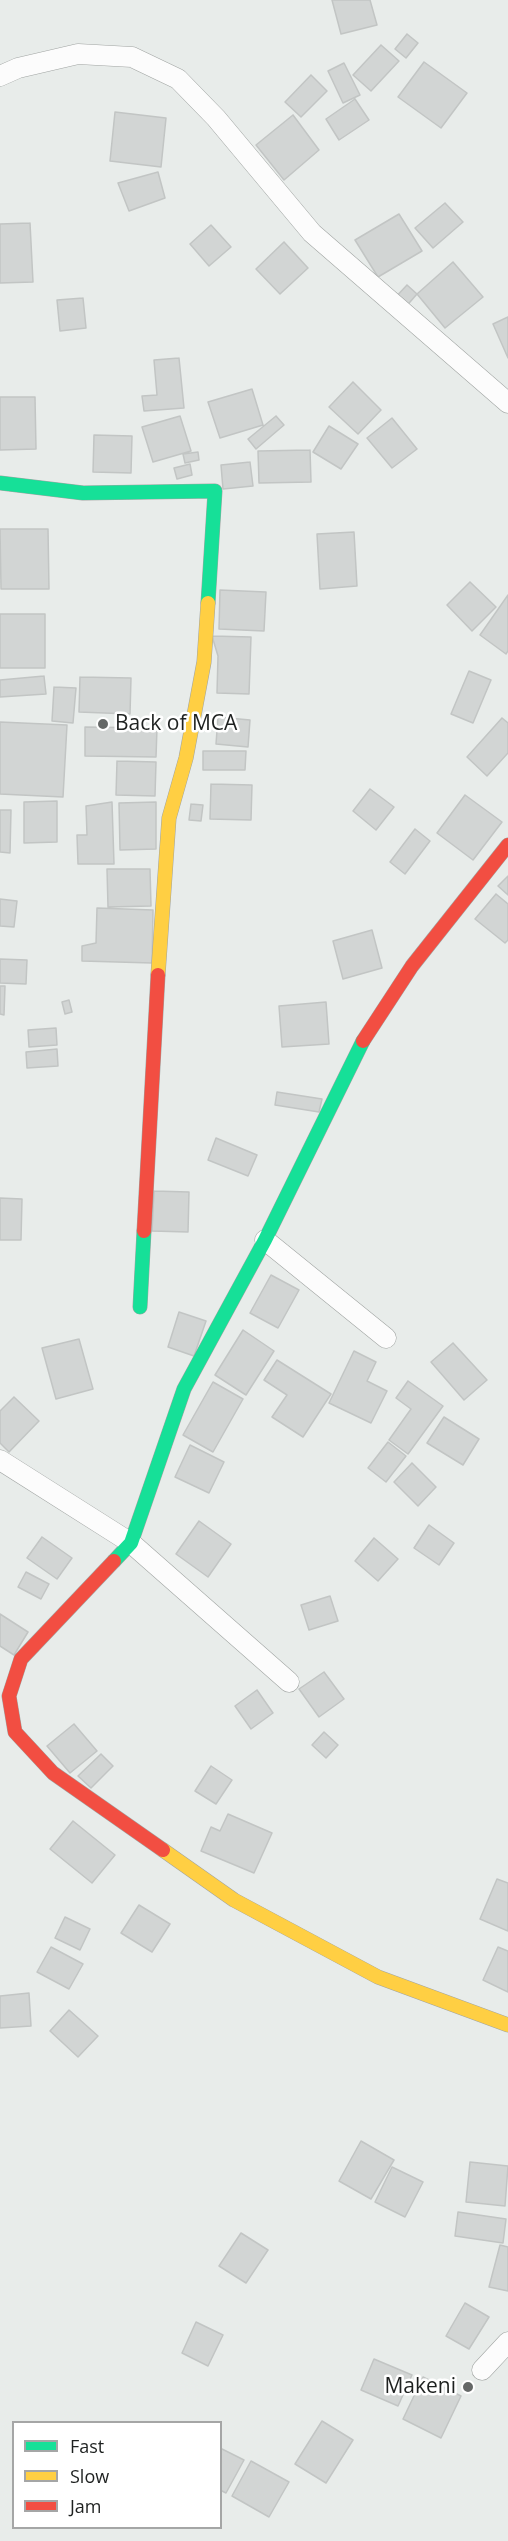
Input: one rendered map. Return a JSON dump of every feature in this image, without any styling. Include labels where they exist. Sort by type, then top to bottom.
[{"type":"street","points":[[0,76],[18,68],[78,54],[132,57],[178,79],[216,118],[312,233],[508,403]]},
{"type":"street","points":[[0,483],[83,493],[215,492],[204,662],[186,758],[169,818],[156,999],[140,1308]]},
{"type":"street","points":[[508,844],[412,966],[369,1030],[265,1240],[184,1389],[131,1543],[21,1659],[9,1696],[15,1732],[53,1773],[234,1900],[378,1977],[508,2025]]},
{"type":"street","points":[[265,1240],[386,1338]]},
{"type":"street","points":[[0,1460],[131,1543],[289,1682]]},
{"type":"street","points":[[482,2370],[508,2342]]},
{"type":"building","points":[[332,0],[370,0],[377,25],[341,34]]},
{"type":"building","points":[[407,34],[418,43],[406,58],[395,49]]},
{"type":"building","points":[[381,45],[399,61],[371,91],[353,75]]},
{"type":"building","points":[[424,62],[467,93],[441,128],[398,97]]},
{"type":"building","points":[[344,63],[360,95],[343,103],[328,71]]},
{"type":"building","points":[[311,75],[327,91],[301,117],[285,102]]},
{"type":"building","points":[[355,99],[369,120],[339,140],[326,119]]},
{"type":"building","points":[[115,112],[166,118],[161,167],[110,161]]},
{"type":"building","points":[[293,115],[319,150],[284,180],[256,145]]},
{"type":"building","points":[[158,172],[165,198],[129,211],[118,183]]},
{"type":"building","points":[[445,203],[463,222],[433,248],[415,228]]},
{"type":"building","points":[[399,214],[422,251],[378,277],[355,240]]},
{"type":"building","points":[[30,223],[33,282],[0,283],[0,224]]},
{"type":"building","points":[[211,225],[231,247],[209,266],[190,244]]},
{"type":"building","points":[[284,242],[308,268],[280,294],[256,269]]},
{"type":"building","points":[[453,262],[483,297],[445,328],[417,294]]},
{"type":"building","points":[[407,285],[417,294],[403,310],[392,301]]},
{"type":"building","points":[[83,298],[86,328],[60,331],[57,300]]},
{"type":"building","points":[[508,317],[508,358],[493,324]]},
{"type":"building","points":[[179,358],[184,408],[144,411],[142,396],[157,395],[154,360]]},
{"type":"building","points":[[353,382],[381,410],[358,434],[329,407]]},
{"type":"building","points":[[252,389],[263,425],[220,438],[208,402]]},
{"type":"building","points":[[0,397],[35,397],[36,449],[0,450]]},
{"type":"building","points":[[180,416],[191,451],[153,462],[142,427]]},
{"type":"building","points":[[276,416],[284,425],[256,449],[248,439]]},
{"type":"building","points":[[392,418],[417,449],[392,468],[367,438]]},
{"type":"building","points":[[329,426],[358,444],[341,469],[313,452]]},
{"type":"building","points":[[94,435],[132,436],[131,473],[93,472]]},
{"type":"building","points":[[310,450],[311,482],[259,483],[258,451]]},
{"type":"building","points":[[198,452],[199,460],[185,463],[183,454]]},
{"type":"building","points":[[250,462],[253,486],[223,489],[221,465]]},
{"type":"building","points":[[190,464],[192,475],[177,479],[174,468]]},
{"type":"building","points":[[0,529],[48,529],[49,589],[1,589]]},
{"type":"building","points":[[354,532],[357,586],[320,589],[317,534]]},
{"type":"building","points":[[470,582],[496,607],[472,631],[447,605]]},
{"type":"building","points":[[220,590],[266,592],[264,631],[219,629]]},
{"type":"building","points":[[508,595],[508,651],[506,654],[480,635]]},
{"type":"building","points":[[0,614],[45,614],[45,668],[0,668]]},
{"type":"building","points":[[212,636],[251,637],[249,694],[217,693],[218,656]]},
{"type":"building","points":[[469,671],[491,680],[473,723],[451,714]]},
{"type":"building","points":[[44,676],[46,694],[0,697],[0,680]]},
{"type":"building","points":[[80,677],[131,678],[130,714],[79,712]]},
{"type":"building","points":[[54,687],[76,688],[73,723],[52,721]]},
{"type":"building","points":[[218,717],[250,720],[248,747],[216,744]]},
{"type":"building","points":[[502,718],[508,723],[508,753],[487,776],[467,757]]},
{"type":"building","points":[[0,722],[67,725],[63,797],[0,794]]},
{"type":"building","points":[[85,727],[157,728],[156,757],[85,756]]},
{"type":"building","points":[[203,751],[246,751],[245,770],[203,770]]},
{"type":"building","points":[[117,761],[156,762],[155,796],[116,795]]},
{"type":"building","points":[[211,784],[252,785],[251,820],[210,819]]},
{"type":"building","points":[[370,789],[394,807],[376,830],[353,811]]},
{"type":"building","points":[[465,795],[502,822],[473,860],[437,833]]},
{"type":"building","points":[[57,801],[57,842],[24,843],[24,802]]},
{"type":"building","points":[[112,802],[114,864],[78,864],[77,835],[87,835],[86,806]]},
{"type":"building","points":[[156,802],[156,849],[120,850],[119,803]]},
{"type":"building","points":[[191,804],[203,805],[201,821],[189,820]]},
{"type":"building","points":[[0,810],[11,810],[10,853],[0,852]]},
{"type":"building","points":[[415,829],[430,841],[405,874],[390,862]]},
{"type":"building","points":[[107,869],[150,869],[151,906],[108,907]]},
{"type":"building","points":[[508,876],[508,895],[498,886]]},
{"type":"building","points":[[496,894],[508,904],[508,940],[505,943],[475,919]]},
{"type":"building","points":[[0,899],[17,901],[14,927],[0,926]]},
{"type":"building","points":[[97,908],[153,910],[152,963],[82,961],[82,946],[96,943]]},
{"type":"building","points":[[372,930],[382,968],[343,979],[333,941]]},
{"type":"building","points":[[0,959],[27,960],[26,984],[0,983]]},
{"type":"building","points":[[0,986],[5,986],[4,1015],[0,1014]]},
{"type":"building","points":[[69,1000],[72,1012],[65,1014],[62,1002]]},
{"type":"building","points":[[326,1002],[329,1044],[282,1047],[279,1006]]},
{"type":"building","points":[[56,1028],[57,1045],[29,1047],[28,1030]]},
{"type":"building","points":[[57,1049],[58,1066],[27,1068],[26,1052]]},
{"type":"building","points":[[277,1092],[322,1099],[319,1112],[275,1105]]},
{"type":"building","points":[[216,1138],[257,1155],[248,1176],[208,1160]]},
{"type":"building","points":[[154,1191],[189,1192],[188,1232],[152,1231]]},
{"type":"building","points":[[0,1198],[22,1199],[21,1240],[0,1240]]},
{"type":"building","points":[[271,1275],[299,1290],[278,1328],[250,1313]]},
{"type":"building","points":[[179,1312],[206,1321],[194,1356],[168,1347]]},
{"type":"building","points":[[243,1330],[274,1351],[246,1395],[215,1375]]},
{"type":"building","points":[[79,1339],[93,1389],[56,1399],[42,1348]]},
{"type":"building","points":[[453,1343],[487,1380],[464,1400],[431,1362]]},
{"type":"building","points":[[354,1351],[376,1362],[367,1381],[387,1391],[371,1423],[329,1403]]},
{"type":"building","points":[[277,1360],[331,1394],[303,1437],[272,1417],[287,1395],[264,1380]]},
{"type":"building","points":[[408,1381],[443,1406],[408,1454],[389,1440],[411,1409],[396,1398]]},
{"type":"building","points":[[213,1382],[243,1399],[213,1452],[183,1435]]},
{"type":"building","points":[[14,1397],[39,1421],[9,1452],[0,1443],[0,1411]]},
{"type":"building","points":[[444,1417],[479,1439],[463,1465],[427,1443]]},
{"type":"building","points":[[388,1442],[406,1456],[386,1482],[368,1468]]},
{"type":"building","points":[[190,1445],[224,1462],[209,1493],[175,1477]]},
{"type":"building","points":[[412,1463],[436,1487],[418,1506],[394,1482]]},
{"type":"building","points":[[199,1521],[231,1544],[208,1577],[176,1554]]},
{"type":"building","points":[[429,1525],[454,1543],[439,1565],[414,1548]]},
{"type":"building","points":[[42,1537],[72,1558],[57,1579],[27,1558]]},
{"type":"building","points":[[374,1538],[398,1559],[378,1581],[355,1561]]},
{"type":"building","points":[[26,1572],[49,1584],[41,1599],[18,1587]]},
{"type":"building","points":[[330,1596],[338,1621],[309,1630],[301,1605]]},
{"type":"building","points":[[0,1614],[28,1632],[14,1655],[0,1646]]},
{"type":"building","points":[[324,1672],[344,1699],[319,1717],[299,1689]]},
{"type":"building","points":[[257,1690],[273,1713],[251,1729],[235,1706]]},
{"type":"building","points":[[74,1724],[97,1751],[70,1773],[47,1746]]},
{"type":"building","points":[[324,1732],[338,1745],[326,1758],[312,1745]]},
{"type":"building","points":[[101,1754],[113,1766],[91,1788],[78,1776]]},
{"type":"building","points":[[211,1766],[232,1780],[216,1804],[195,1791]]},
{"type":"building","points":[[228,1814],[272,1833],[254,1873],[201,1851],[211,1827],[220,1831]]},
{"type":"building","points":[[73,1821],[115,1855],[92,1883],[50,1849]]},
{"type":"building","points":[[497,1879],[508,1883],[508,1931],[480,1919]]},
{"type":"building","points":[[139,1905],[170,1924],[152,1952],[121,1933]]},
{"type":"building","points":[[65,1917],[90,1929],[80,1950],[55,1938]]},
{"type":"building","points":[[51,1947],[83,1964],[69,1989],[37,1972]]},
{"type":"building","points":[[498,1947],[508,1951],[508,1992],[483,1980]]},
{"type":"building","points":[[29,1993],[31,2026],[0,2028],[0,1996]]},
{"type":"building","points":[[69,2010],[98,2036],[78,2057],[50,2031]]},
{"type":"building","points":[[361,2141],[394,2160],[371,2199],[339,2181]]},
{"type":"building","points":[[470,2162],[508,2166],[505,2206],[466,2202]]},
{"type":"building","points":[[392,2167],[423,2182],[405,2217],[375,2202]]},
{"type":"building","points":[[458,2212],[506,2219],[503,2243],[455,2236]]},
{"type":"building","points":[[241,2233],[268,2250],[246,2283],[219,2266]]},
{"type":"building","points":[[500,2245],[508,2247],[508,2291],[489,2287]]},
{"type":"building","points":[[465,2303],[489,2317],[469,2349],[446,2336]]},
{"type":"building","points":[[196,2322],[223,2335],[208,2366],[182,2353]]},
{"type":"building","points":[[374,2359],[412,2375],[398,2406],[361,2390]]},
{"type":"building","points":[[423,2377],[461,2396],[441,2438],[403,2419]]},
{"type":"building","points":[[322,2421],[353,2440],[326,2483],[295,2464]]},
{"type":"building","points":[[222,2449],[244,2460],[226,2493],[222,2491]]},
{"type":"building","points":[[251,2461],[289,2482],[269,2517],[232,2496]]},
{"type":"traffic: fast","points":[[0,483],[83,493],[215,491],[208,603]]},
{"type":"traffic: fast","points":[[114,1561],[131,1543],[184,1389],[265,1240],[363,1041]]},
{"type":"traffic: fast","points":[[140,1307],[144,1231]]},
{"type":"traffic: slow","points":[[158,975],[169,818],[186,758],[204,662],[208,603]]},
{"type":"traffic: slow","points":[[163,1850],[234,1900],[378,1977],[508,2025]]},
{"type":"traffic: jam","points":[[363,1041],[412,966],[508,845]]},
{"type":"traffic: jam","points":[[144,1231],[158,975]]},
{"type":"traffic: jam","points":[[114,1561],[21,1659],[9,1696],[15,1732],[53,1773],[163,1850]]},
{"type":"place","name":"Back of MCA","points":[[103,724]]},
{"type":"place","name":"Makeni","points":[[468,2387]]}]
